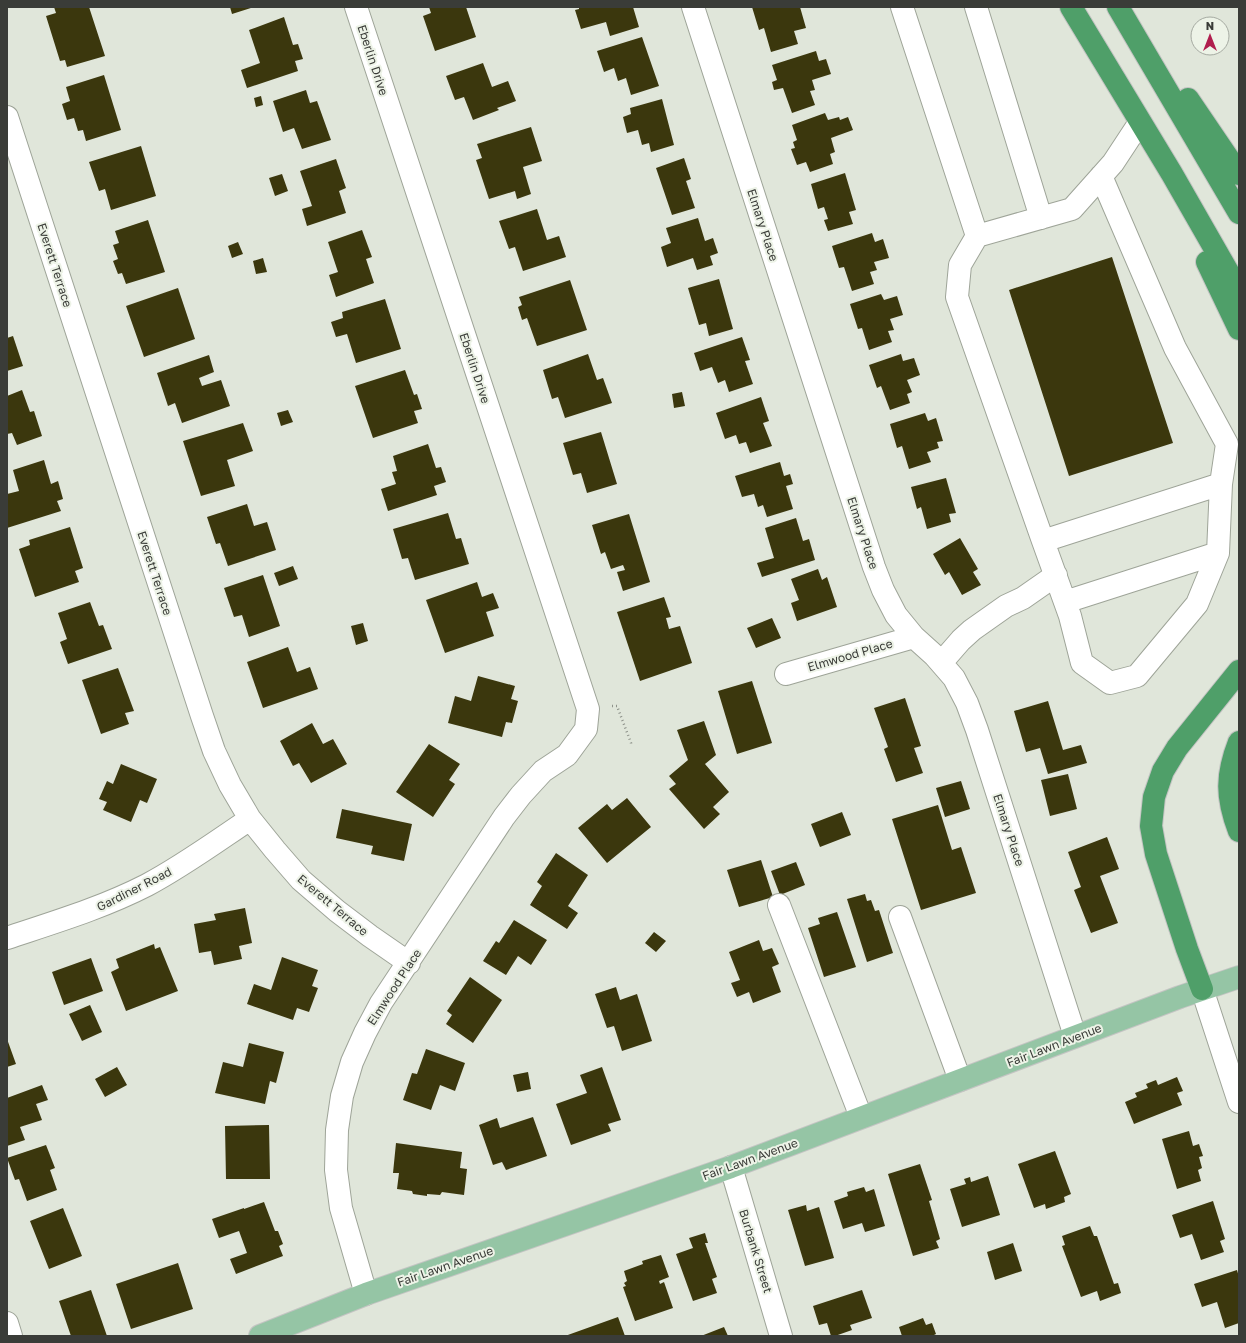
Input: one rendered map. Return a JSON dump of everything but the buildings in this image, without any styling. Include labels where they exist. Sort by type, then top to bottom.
[{"type":"highway","points":[[1071,7],[1144,128],[1239,291]]},
{"type":"highway","points":[[1118,7],[1239,214]]},
{"type":"highway","points":[[1126,7],[1239,174]]},
{"type":"highway","points":[[1144,128],[1239,329]]},
{"type":"highway","points":[[1202,989],[1187,949],[1156,854],[1151,826],[1154,797],[1163,771],[1177,748],[1239,671]]},
{"type":"highway","points":[[1239,742],[1232,759],[1229,787],[1232,813],[1239,831]]},
{"type":"main road","name":"Fair Lawn Avenue","points":[[260,1336],[366,1294],[731,1167],[1075,1036],[1202,989],[1239,977]]},
{"type":"street","name":"Eberlin Drive","points":[[356,7],[588,709],[586,729]]},
{"type":"street","name":"Elmary Place","points":[[693,7],[874,567],[883,590],[896,615],[914,637],[934,655],[954,678],[967,703],[1075,1036]]},
{"type":"street","points":[[902,7],[977,236]]},
{"type":"street","points":[[976,7],[1041,218]]},
{"type":"street","name":"Everett Terrace","points":[[7,117],[13,153],[214,751],[230,785],[250,819],[301,880],[337,911],[409,963]]},
{"type":"street","points":[[1101,176],[1175,348],[1227,444],[1221,484],[1218,553],[1197,604],[1136,676],[1110,683],[1082,663],[1070,616],[1056,575],[1042,541],[957,297],[960,265],[977,236],[1072,209],[1101,176],[1144,128]]},
{"type":"street","points":[[1042,541],[1221,484]]},
{"type":"street","points":[[1065,602],[1218,553]]},
{"type":"street","points":[[941,663],[972,630],[1006,606],[1023,598],[1056,575]]},
{"type":"street","name":"Elmwood Place","points":[[786,674],[914,637]]},
{"type":"street","name":"Elmwood Place","points":[[366,1294],[341,1208],[336,1170],[338,1123],[342,1096],[352,1062],[365,1033],[382,1003],[504,817],[521,795],[543,771],[567,755],[586,729]]},
{"type":"street","name":"Gardiner Road","points":[[7,938],[78,915],[148,884],[250,819]]},
{"type":"street","points":[[779,905],[861,1117]]},
{"type":"street","points":[[900,917],[960,1080]]},
{"type":"street","points":[[1202,989],[1239,1102]]},
{"type":"street","name":"Burbank Street","points":[[731,1167],[782,1336]]},
{"type":"street","points":[[7,1323],[11,1336]]},
{"type":"path","points":[[612,706],[617,706],[631,746]]}]
